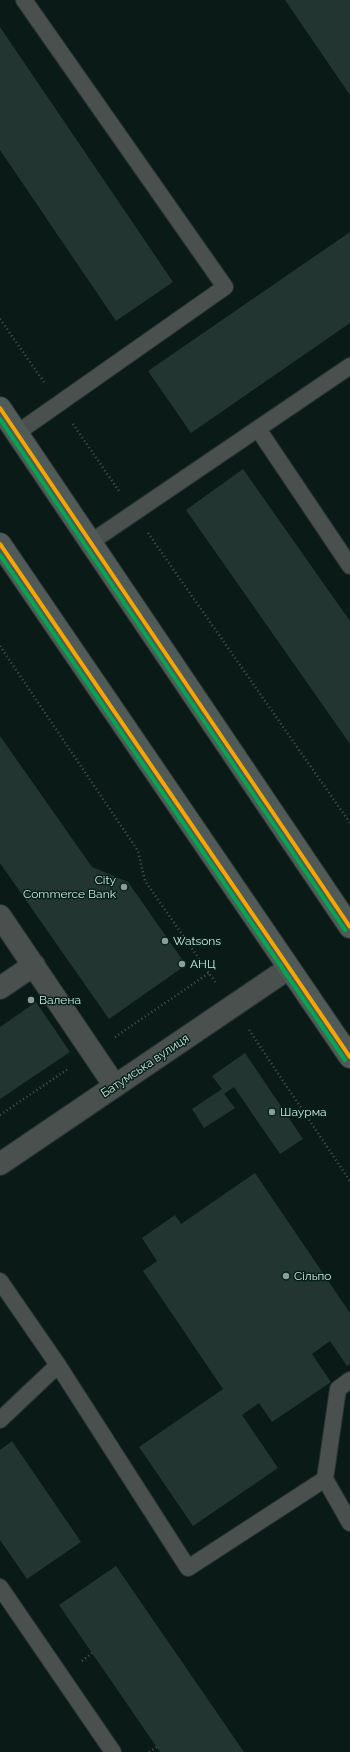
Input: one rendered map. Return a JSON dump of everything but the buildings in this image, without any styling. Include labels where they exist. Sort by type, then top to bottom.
[{"type":"main road","points":[[0,408],[349,925]]},
{"type":"main road","points":[[0,544],[350,1057]]},
{"type":"street","points":[[0,916],[115,1086]]},
{"type":"street","points":[[0,988],[34,966]]},
{"type":"street","name":"Батумська вулиця","points":[[0,1164],[289,968]]},
{"type":"lane","points":[[17,433],[225,287],[24,0]]},
{"type":"lane","points":[[91,542],[350,366]]},
{"type":"lane","points":[[258,429],[350,566]]},
{"type":"lane","points":[[0,1281],[58,1365],[188,1568],[325,1479]]},
{"type":"lane","points":[[0,1420],[58,1365]]},
{"type":"lane","points":[[350,1380],[338,1388],[325,1479],[350,1523]]},
{"type":"lane","points":[[0,1587],[113,1752]]},
{"type":"path","points":[[0,319],[350,823]]},
{"type":"path","points":[[0,646],[138,850],[145,881],[233,1007],[350,1181]]},
{"type":"path","points":[[149,1752],[157,1747]]},
{"type":"transit line","points":[[0,408],[350,927]]},
{"type":"transit line","points":[[0,419],[345,930]]},
{"type":"transit line","points":[[0,544],[350,1057]]},
{"type":"transit line","points":[[0,555],[345,1060]]},
{"type":"place","name":"City Commerce Bank","points":[[124,887]]},
{"type":"place","name":"Watsons","points":[[165,941]]},
{"type":"place","name":"АНЦ","points":[[182,964]]},
{"type":"place","name":"Валена","points":[[31,1000]]},
{"type":"place","name":"Шаурма","points":[[272,1112]]},
{"type":"place","name":"Сільпо","points":[[286,1276]]}]
